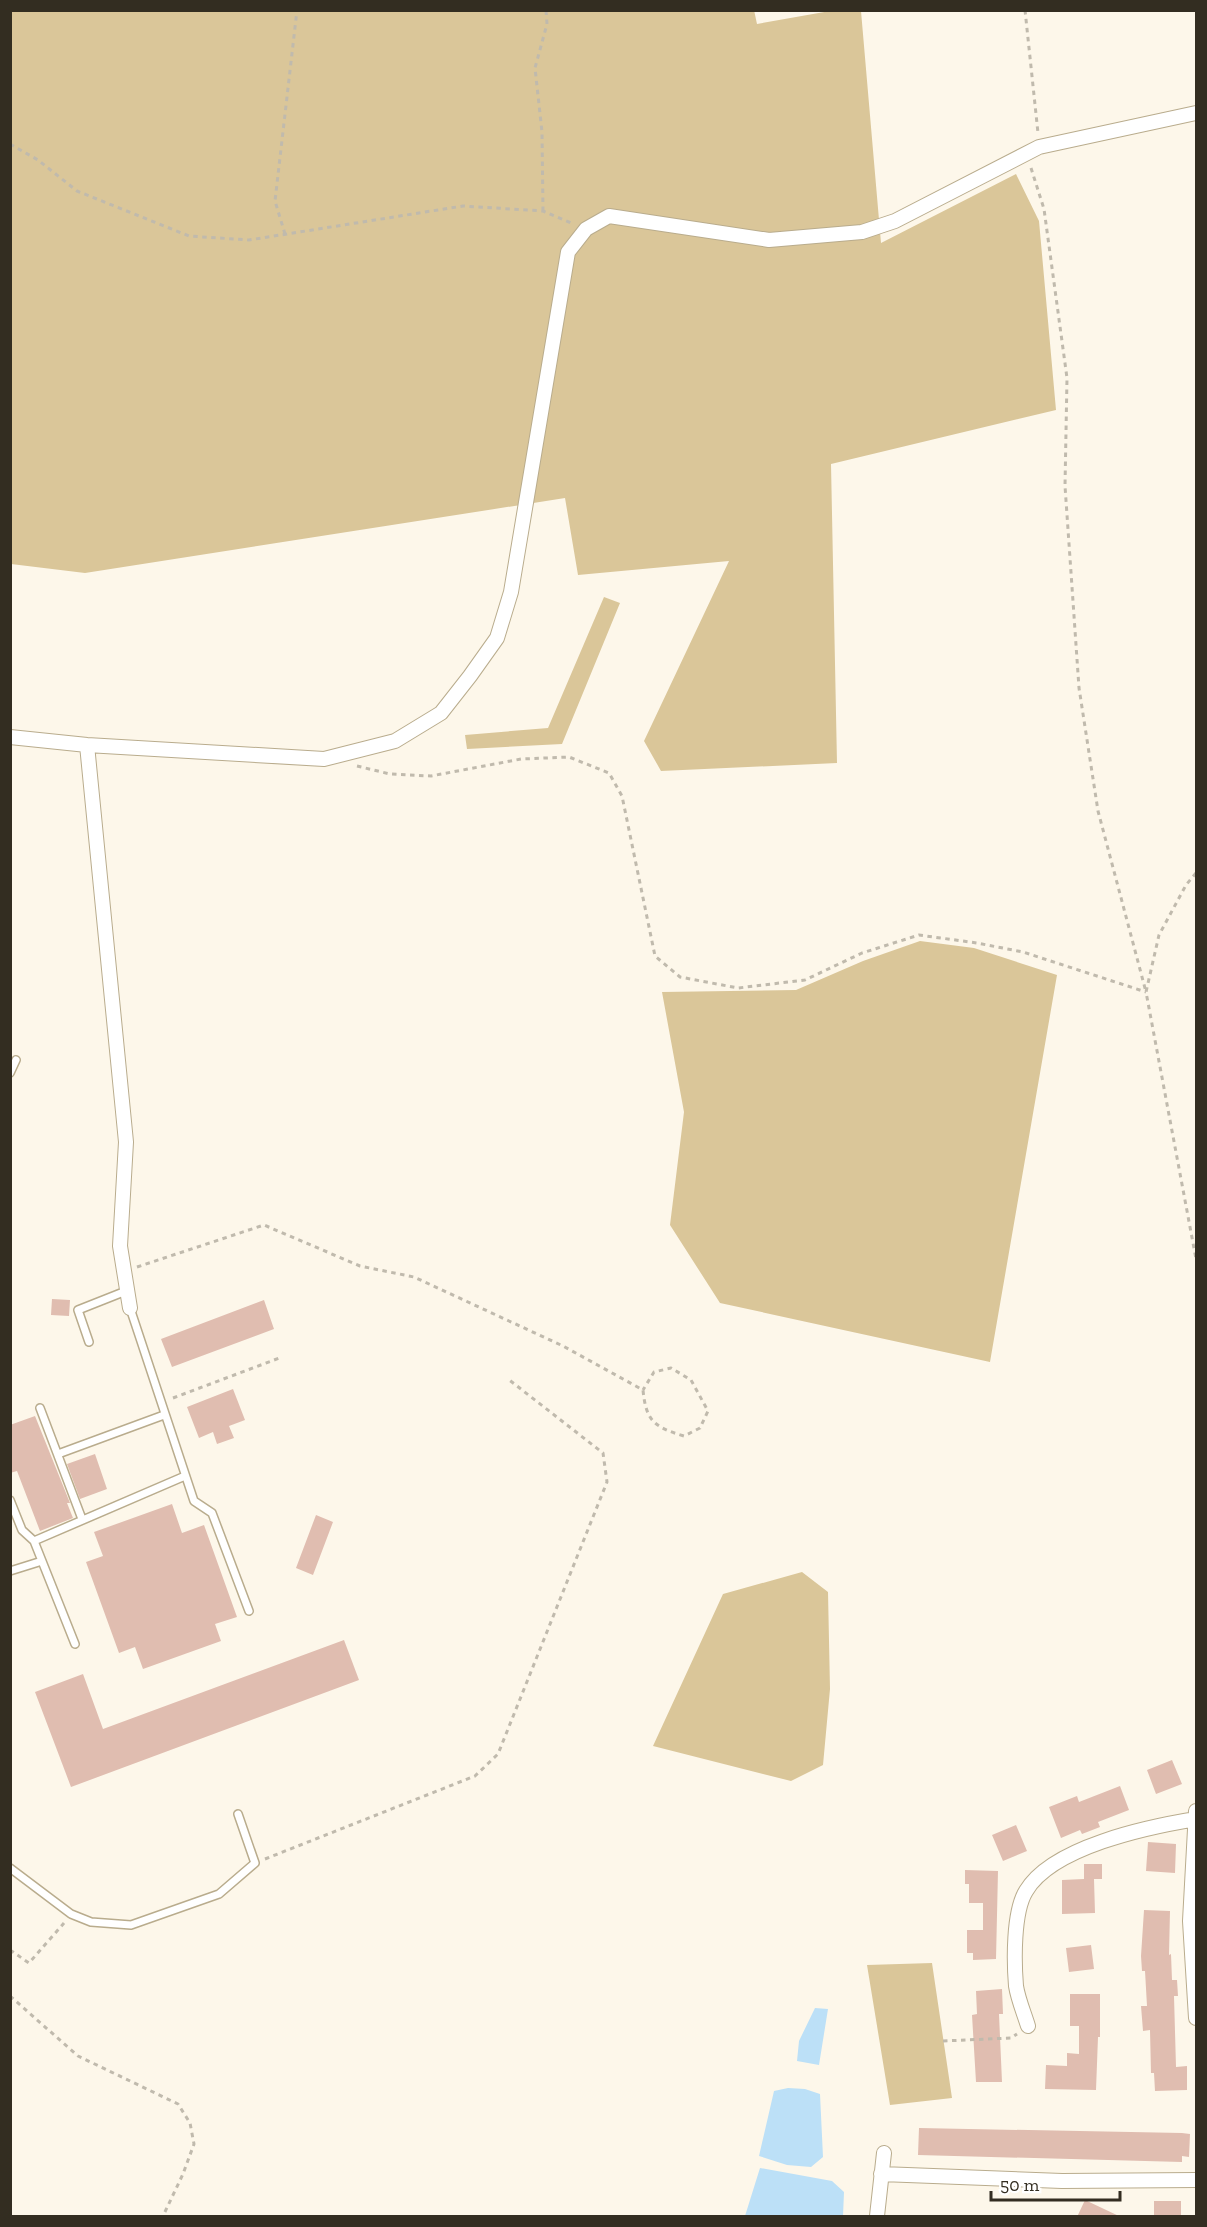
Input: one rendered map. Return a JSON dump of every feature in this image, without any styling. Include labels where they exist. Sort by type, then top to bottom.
[{"type":"street","points":[[10,736],[87,745],[324,759],[395,741],[441,713],[497,638],[511,592],[568,252],[586,229],[609,216],[769,240],[862,232],[895,221],[1033,150],[1197,113]]},
{"type":"street","points":[[87,745],[126,1142],[120,1246],[130,1308]]},
{"type":"street","points":[[1028,2026],[1016,1987],[1016,1927],[1025,1892],[1044,1869],[1064,1857],[1147,1827],[1196,1815],[1190,1921],[1197,2018]]},
{"type":"street","points":[[877,2217],[884,2153]]},
{"type":"street","points":[[881,2174],[1062,2181],[1197,2180]]},
{"type":"lane","points":[[10,1072],[16,1060]]},
{"type":"lane","points":[[88,1342],[78,1310],[126,1291]]},
{"type":"lane","points":[[130,1308],[184,1476],[194,1501],[212,1513],[249,1611]]},
{"type":"lane","points":[[40,1408],[82,1519]]},
{"type":"lane","points":[[58,1454],[164,1415]]},
{"type":"lane","points":[[34,1541],[184,1476]]},
{"type":"lane","points":[[10,1500],[22,1530],[34,1541],[75,1644]]},
{"type":"lane","points":[[10,1571],[42,1561]]},
{"type":"lane","points":[[10,1868],[71,1914],[91,1922],[131,1925],[219,1894],[255,1863],[238,1814]]},
{"type":"path","points":[[285,234],[275,201],[297,10]]},
{"type":"path","points":[[543,211],[542,132],[535,68],[546,24],[546,10]]},
{"type":"path","points":[[1025,10],[1033,150],[1044,209],[1067,378],[1065,486],[1079,688],[1098,811],[1146,992],[1197,1259]]},
{"type":"path","points":[[10,144],[38,160],[77,191],[189,236],[249,240],[463,206],[543,211],[586,229]]},
{"type":"path","points":[[324,759],[390,774],[430,776],[521,759],[569,757],[609,773],[622,796],[655,956],[680,977],[738,988],[805,980],[862,953],[919,935],[1023,952],[1146,992]]},
{"type":"path","points":[[1146,992],[1159,935],[1186,885],[1197,873]]},
{"type":"path","points":[[124,1271],[264,1225],[360,1266],[414,1277],[563,1346],[643,1390]]},
{"type":"path","points":[[160,1402],[282,1357]]},
{"type":"path","points":[[671,1368],[691,1380],[708,1411],[700,1428],[684,1436],[662,1430],[645,1412],[643,1390],[654,1372],[671,1368]]},
{"type":"path","points":[[255,1863],[474,1776],[498,1754],[607,1482],[603,1453],[508,1379]]},
{"type":"path","points":[[10,1950],[29,1963],[71,1914]]},
{"type":"path","points":[[10,1996],[78,2056],[178,2103],[190,2123],[194,2144],[183,2175],[163,2217]]},
{"type":"path","points":[[943,2041],[1011,2038],[1028,2026]]},
{"type":"shaded area","points":[[754,10],[757,24],[830,11],[861,11],[881,243],[1016,174],[1039,221],[1056,410],[831,464],[837,763],[661,771],[644,741],[729,561],[578,575],[565,498],[85,573],[11,564],[11,11]]},
{"type":"shaded area","points":[[604,597],[620,603],[562,744],[467,749],[465,735],[548,728]]},
{"type":"shaded area","points":[[920,941],[974,948],[1057,975],[990,1362],[720,1303],[670,1225],[684,1112],[662,992],[796,990],[863,961]]},
{"type":"shaded area","points":[[802,1572],[828,1592],[830,1689],[823,1765],[791,1781],[653,1746],[723,1594]]},
{"type":"shaded area","points":[[932,1963],[952,2098],[890,2105],[867,1965]]},
{"type":"water","points":[[815,2008],[828,2009],[819,2065],[797,2061],[799,2041]]},
{"type":"water","points":[[788,2088],[805,2089],[820,2094],[823,2157],[811,2167],[787,2165],[759,2156],[774,2091]]},
{"type":"water","points":[[760,2168],[832,2181],[844,2192],[843,2216],[745,2216]]},
{"type":"building","points":[[52,1299],[70,1300],[69,1316],[51,1315]]},
{"type":"building","points":[[264,1300],[274,1329],[172,1367],[161,1339]]},
{"type":"building","points":[[233,1389],[245,1420],[229,1426],[234,1438],[217,1444],[213,1432],[199,1438],[187,1407]]},
{"type":"building","points":[[35,1416],[70,1503],[67,1503],[73,1518],[40,1531],[17,1471],[10,1473],[10,1425]]},
{"type":"building","points":[[95,1454],[107,1489],[80,1499],[67,1464]]},
{"type":"building","points":[[172,1504],[182,1533],[204,1525],[237,1617],[215,1624],[221,1641],[143,1669],[135,1647],[119,1653],[86,1562],[103,1556],[94,1532]]},
{"type":"building","points":[[316,1515],[333,1522],[313,1575],[296,1568]]},
{"type":"building","points":[[344,1640],[359,1680],[71,1787],[35,1692],[83,1674],[103,1729]]},
{"type":"building","points":[[1172,1760],[1182,1784],[1156,1794],[1147,1770]]},
{"type":"building","points":[[1120,1786],[1129,1810],[1098,1822],[1100,1827],[1082,1834],[1080,1830],[1061,1838],[1049,1807],[1077,1796],[1079,1802]]},
{"type":"building","points":[[1016,1825],[1027,1851],[1003,1861],[992,1835]]},
{"type":"building","points":[[1148,1842],[1176,1844],[1175,1873],[1146,1871]]},
{"type":"building","points":[[1084,1864],[1102,1864],[1102,1879],[1094,1879],[1095,1913],[1062,1914],[1062,1880],[1084,1879]]},
{"type":"building","points":[[965,1870],[998,1871],[996,1959],[973,1960],[973,1953],[967,1953],[967,1930],[983,1930],[983,1903],[969,1903],[969,1884],[965,1884]]},
{"type":"building","points":[[1144,1910],[1170,1911],[1169,1955],[1171,1954],[1172,1980],[1177,1980],[1178,1996],[1174,1996],[1176,2067],[1187,2066],[1187,2090],[1155,2091],[1154,2073],[1151,2073],[1150,2030],[1143,2031],[1141,2006],[1147,2006],[1145,1971],[1142,1971],[1141,1956]]},
{"type":"building","points":[[1091,1945],[1094,1969],[1069,1972],[1066,1948]]},
{"type":"building","points":[[1002,1989],[1003,2014],[999,2014],[1002,2082],[976,2082],[972,2015],[977,2014],[976,1991]]},
{"type":"building","points":[[1070,1994],[1100,1994],[1096,2090],[1045,2089],[1046,2065],[1067,2066],[1067,2053],[1079,2054],[1079,2026],[1070,2026]]},
{"type":"building","points":[[919,2128],[1182,2133],[1190,2134],[1189,2157],[1182,2156],[1182,2162],[918,2155]]},
{"type":"building","points":[[1085,2200],[1121,2217],[1077,2217]]},
{"type":"building","points":[[1154,2201],[1181,2201],[1181,2217],[1154,2217]]}]
